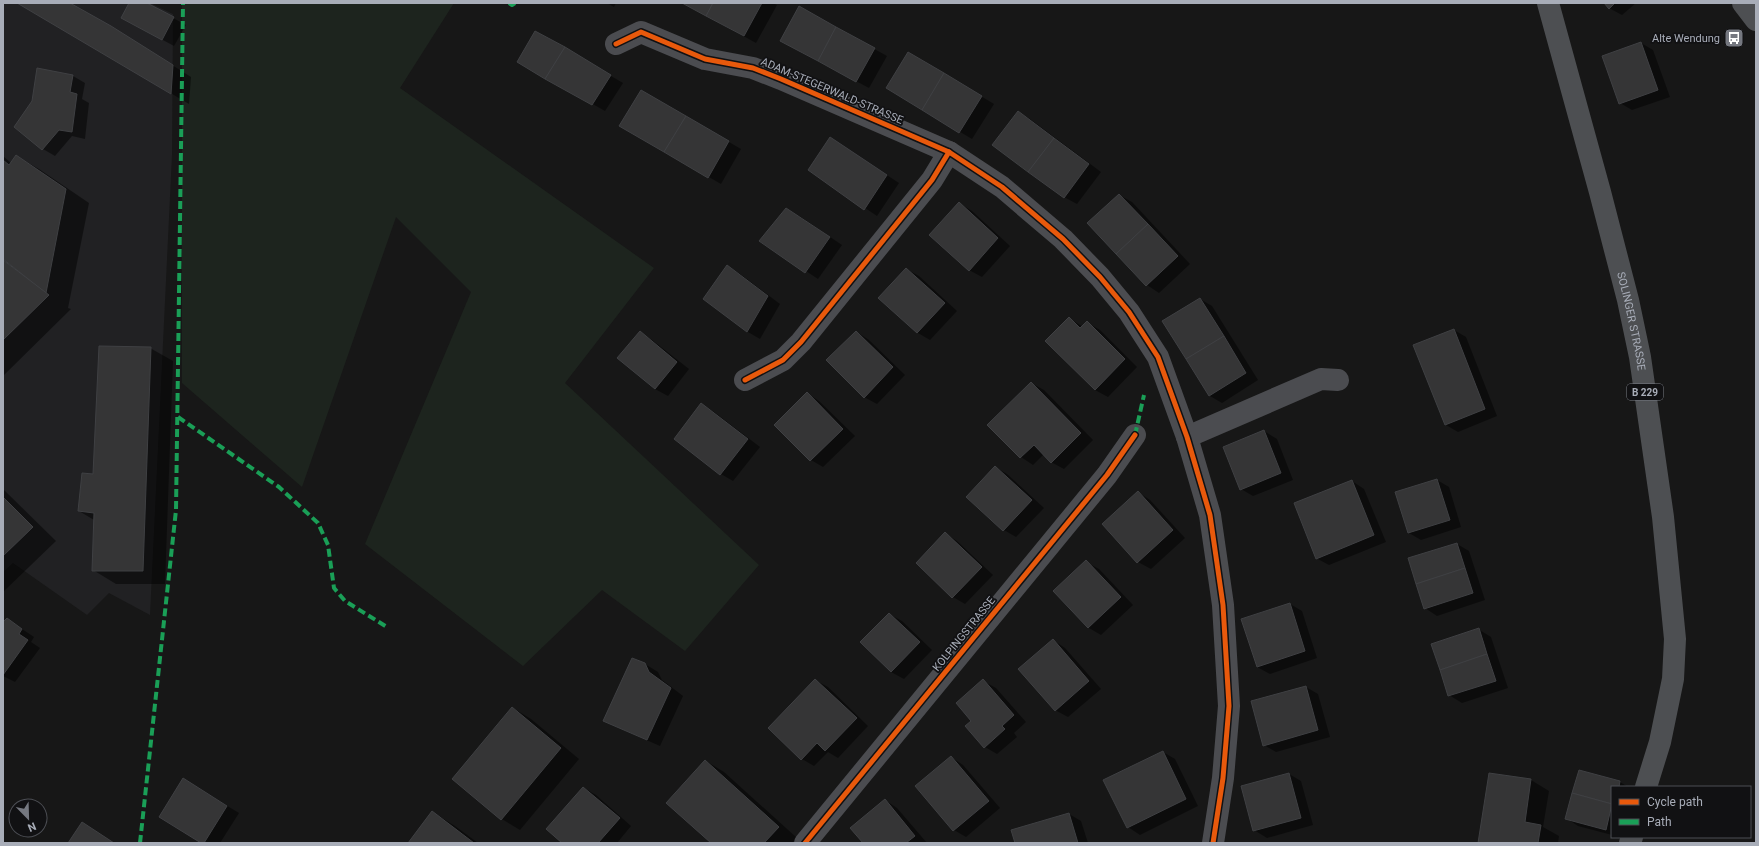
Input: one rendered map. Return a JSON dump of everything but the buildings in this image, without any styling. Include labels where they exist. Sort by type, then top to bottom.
[{"type":"main road","name":"SOLINGER STRASSE","points":[[1548,3],[1628,300],[1640,357],[1663,517],[1675,639],[1673,679],[1660,742],[1646,786]]},
{"type":"main road","points":[[1743,3],[1756,20]]},
{"type":"street","name":"ADAM-STEGERWALD-STRASSE","points":[[616,44],[641,32],[705,58],[753,68],[781,78],[949,152],[1002,187],[1063,239],[1100,277],[1129,312],[1158,357],[1187,437],[1210,515],[1223,605],[1229,706],[1223,778],[1213,843]]},
{"type":"street","points":[[745,380],[783,360],[801,342],[932,180],[949,152]]},
{"type":"street","points":[[1187,437],[1322,379],[1338,380]]},
{"type":"street","name":"KOLPINGSTRASSE","points":[[805,843],[1107,475],[1135,435]]},
{"type":"shaded area","points":[[3,3],[150,3],[173,14],[172,155],[150,615],[109,593],[87,615],[13,563],[3,572]]},
{"type":"shaded area","points":[[182,3],[454,3],[400,88],[654,268],[565,383],[759,565],[685,651],[602,590],[523,666],[365,544],[471,292],[396,217],[302,487],[182,383]]},
{"type":"marked path","points":[[140,843],[176,510],[183,3]]},
{"type":"marked path","points":[[509,3],[512,5],[515,3]]},
{"type":"marked path","points":[[1135,435],[1144,395]]},
{"type":"marked path","points":[[178,417],[279,487],[318,523],[328,545],[334,588],[345,601],[387,627]]},
{"type":"cycle path","points":[[616,44],[641,32],[705,59],[753,68],[949,152],[1002,187],[1063,239],[1100,277],[1129,312],[1158,357],[1187,437],[1210,515],[1223,605],[1229,706],[1223,778],[1213,843]]},
{"type":"cycle path","points":[[745,380],[783,360],[801,342],[932,180],[949,152]]},
{"type":"cycle path","points":[[805,843],[1107,475],[1135,435]]},
{"type":"place","name":"Alte Wendung","points":[[1734,38]]}]
